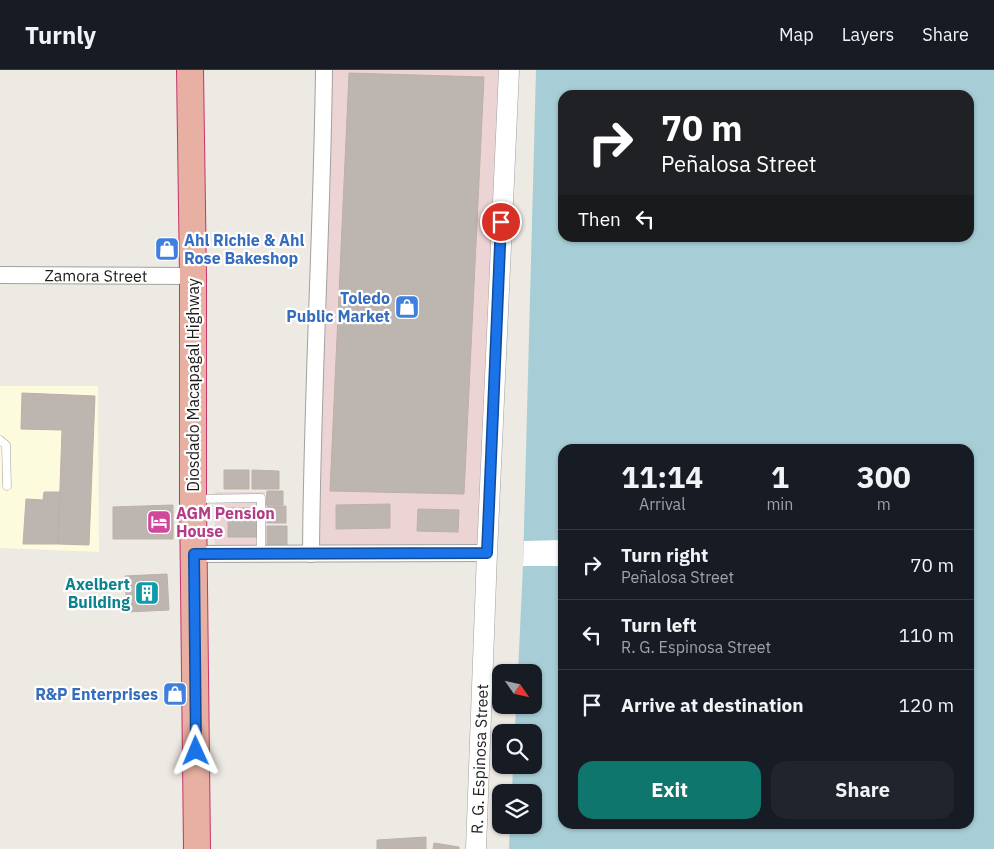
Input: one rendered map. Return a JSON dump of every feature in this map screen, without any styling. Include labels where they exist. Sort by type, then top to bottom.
[{"type":"highway","name":"Diosdado Macapagal Highway","points":[[190,70],[197,849]]},
{"type":"street","points":[[311,554],[314,404],[322,207],[324,70]]},
{"type":"street","name":"R. G. Espinosa Street","points":[[476,849],[504,144],[509,70]]},
{"type":"street","name":"Zamora Street","points":[[0,276],[193,276]]},
{"type":"street","points":[[194,554],[487,553]]},
{"type":"lane","points":[[0,440],[6,445],[6,486]]},
{"type":"lane","points":[[193,499],[260,498],[261,554]]},
{"type":"shaded area","name":"Toledo Public Market","points":[[331,70],[499,70],[480,544],[319,545]]},
{"type":"shaded area","points":[[0,386],[98,386],[99,552],[0,548]]},
{"type":"shaded area","points":[[215,492],[265,492],[266,545],[215,546]]},
{"type":"water","points":[[536,70],[994,70],[994,849],[509,849],[510,834],[542,834],[542,784],[512,784],[513,774],[542,774],[542,724],[515,724],[516,714],[542,714],[542,664],[518,664],[523,566]]},
{"type":"pier","points":[[558,540],[558,566],[523,566],[524,541]]},
{"type":"building","name":"Toledo Public Market","points":[[349,73],[484,77],[464,494],[330,491]]},
{"type":"building","points":[[22,393],[95,396],[89,545],[58,544],[62,430],[21,429]]},
{"type":"building","points":[[224,470],[249,470],[249,489],[224,489]]},
{"type":"building","points":[[252,470],[279,471],[279,489],[252,489]]},
{"type":"building","points":[[267,491],[283,491],[283,505],[266,505]]},
{"type":"building","points":[[44,492],[60,492],[58,544],[23,544],[26,499],[43,500]]},
{"type":"building","points":[[390,504],[390,528],[336,529],[336,505]]},
{"type":"building","points":[[173,505],[173,539],[113,539],[113,507]]},
{"type":"building","points":[[267,506],[286,506],[286,523],[267,523]]},
{"type":"building","points":[[228,508],[258,508],[258,537],[228,537]]},
{"type":"building","points":[[418,509],[459,510],[458,532],[417,531]]},
{"type":"building","points":[[267,526],[287,526],[287,546],[267,547]]},
{"type":"building","name":"Axelbert Building","points":[[167,574],[169,610],[127,612],[125,576]]},
{"type":"building","points":[[426,837],[426,849],[377,849],[377,840]]},
{"type":"building","points":[[434,843],[459,847],[459,849],[433,849]]},
{"type":"place","name":"Ahl Richie & Ahl Rose Bakeshop","points":[[167,249]]},
{"type":"place","name":"Toledo Public Market","points":[[407,307]]},
{"type":"place","name":"AGM Pension House","points":[[159,522]]},
{"type":"place","name":"Axelbert Building","points":[[147,593]]},
{"type":"place","name":"R&P Enterprises","points":[[175,694]]},
{"type":"route","points":[[196,751],[194,554],[487,553],[501,222]]}]
